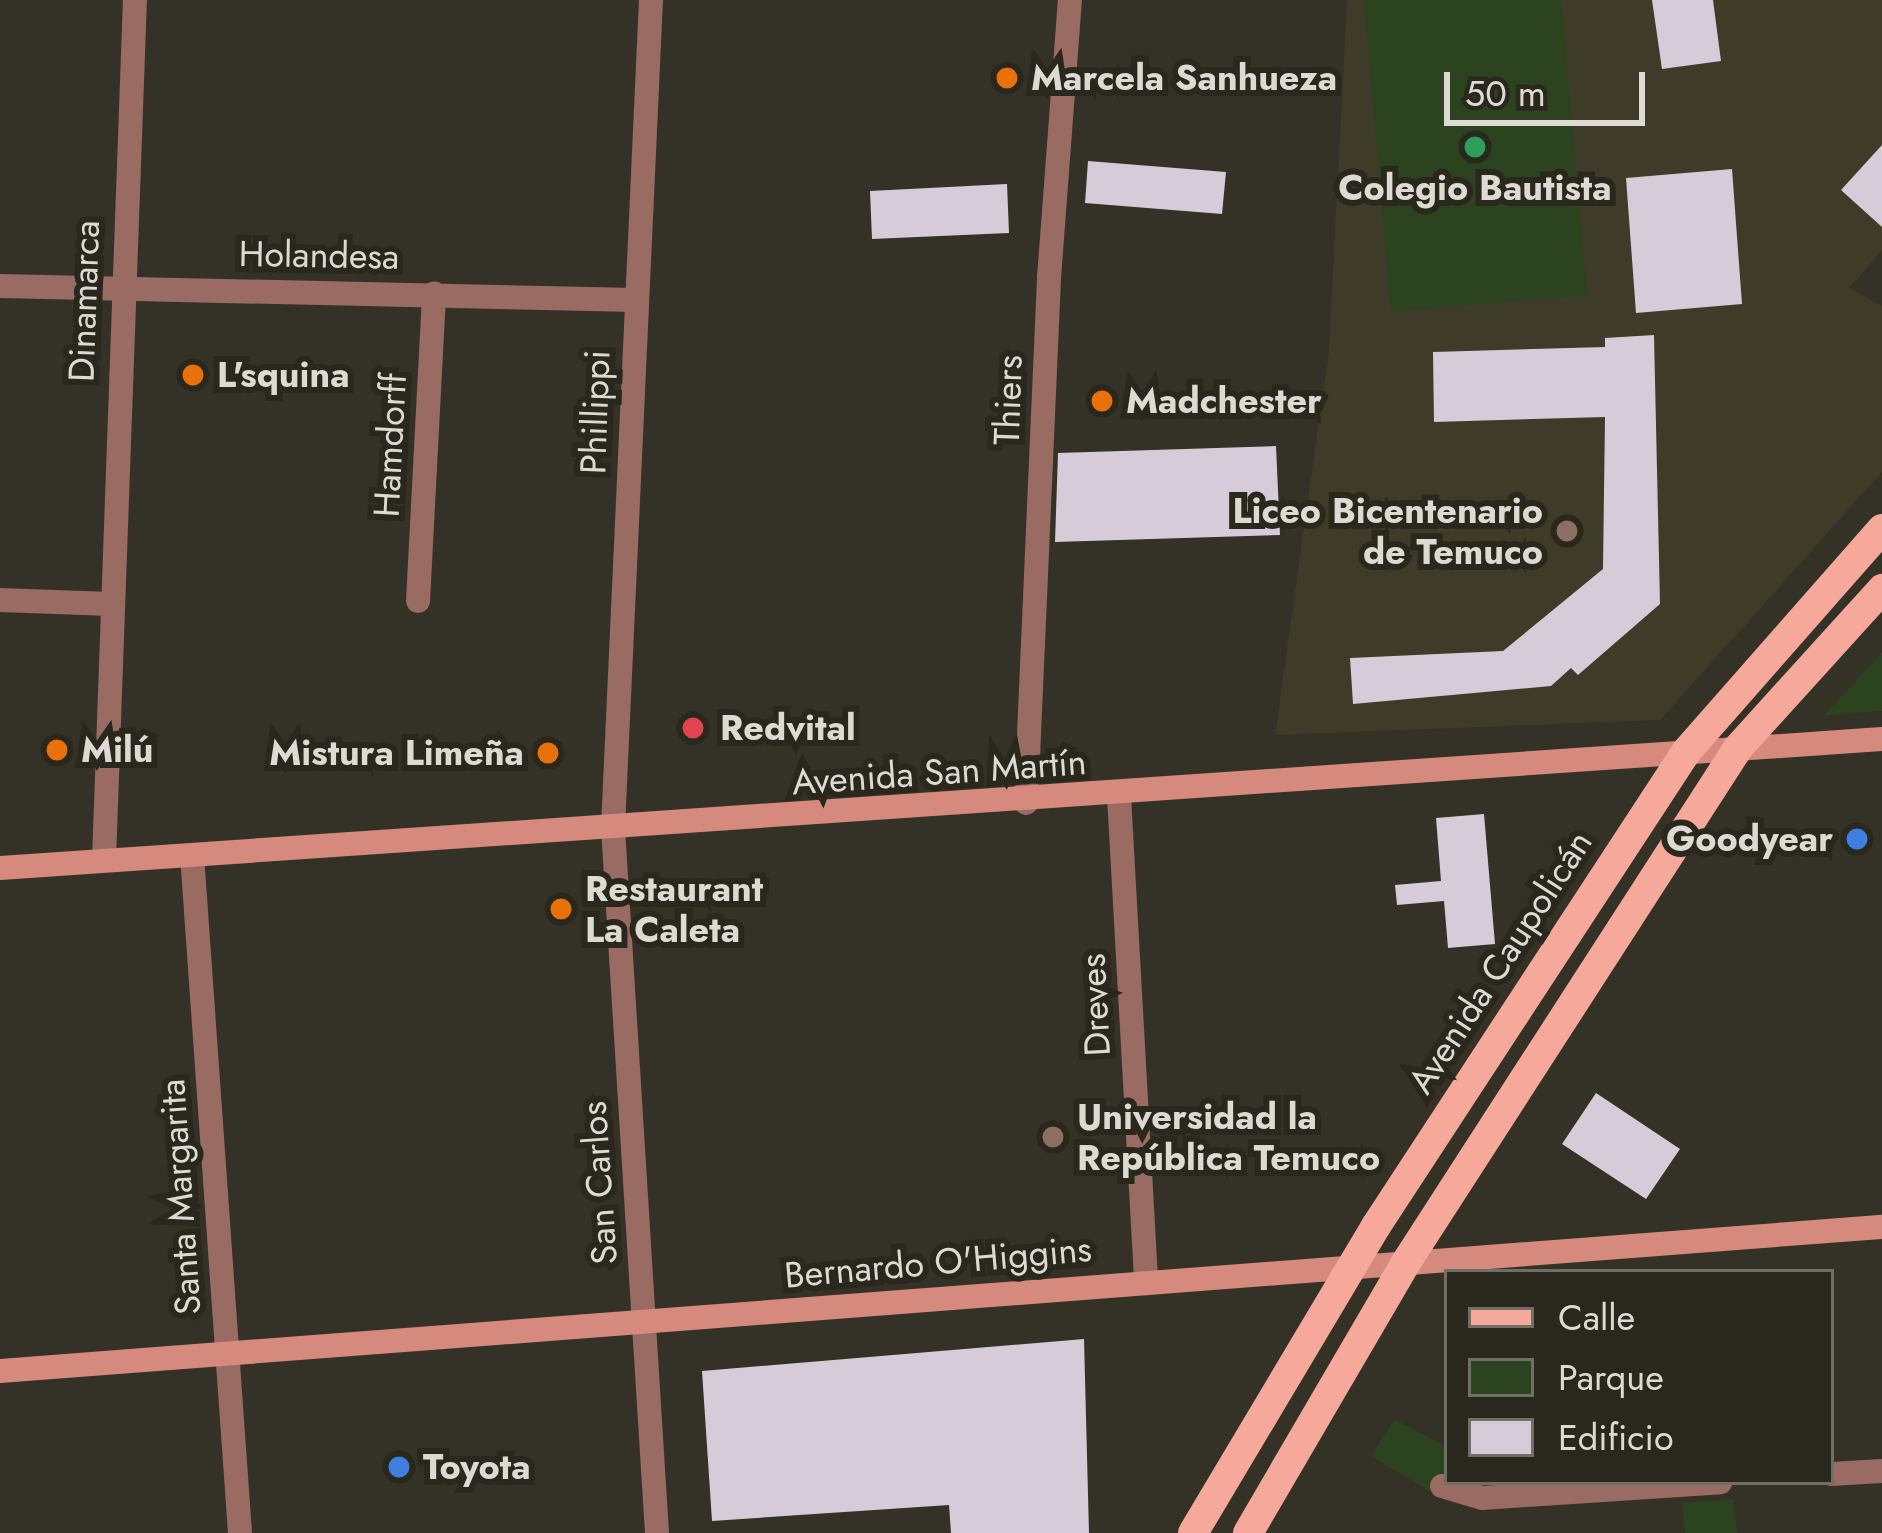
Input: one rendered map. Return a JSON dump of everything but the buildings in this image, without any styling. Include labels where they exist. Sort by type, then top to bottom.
[{"type":"main road","name":"Avenida Caupolicán","points":[[1193,1533],[1349,1269],[1686,752],[1882,529]]},
{"type":"main road","points":[[1248,1533],[1405,1264],[1738,748],[1882,589]]},
{"type":"main road","name":"Avenida San Martín","points":[[0,868],[1026,803],[1882,739]]},
{"type":"main road","name":"Bernardo O'Higgins","points":[[0,1371],[1882,1227]]},
{"type":"street","name":"Dinamarca","points":[[104,860],[119,288],[135,0]]},
{"type":"street","name":"Phillippi","points":[[613,828],[651,0]]},
{"type":"street","name":"Thiers","points":[[1026,803],[1070,0]]},
{"type":"street","name":"Holandesa","points":[[0,286],[636,300]]},
{"type":"street","name":"Hamdorff","points":[[418,601],[434,293]]},
{"type":"street","points":[[0,600],[111,604]]},
{"type":"street","name":"Dreves","points":[[1119,796],[1146,1283]]},
{"type":"street","name":"San Carlos","points":[[613,828],[657,1533]]},
{"type":"street","name":"Santa Margarita","points":[[192,855],[240,1533]]},
{"type":"street","points":[[1834,1474],[1882,1471]]},
{"type":"street","points":[[1442,1486],[1482,1498],[1675,1485]]},
{"type":"shaded area","points":[[1347,0],[1882,0],[1882,251],[1849,288],[1882,306],[1882,472],[1660,720],[1275,735],[1329,350]]},
{"type":"green space","name":"Colegio Bautista","points":[[1364,0],[1561,0],[1587,295],[1391,312]]},
{"type":"green space","points":[[1882,652],[1882,711],[1824,715]]},
{"type":"green space","points":[[1395,1419],[1444,1445],[1444,1475],[1433,1493],[1371,1456]]},
{"type":"green space","points":[[1733,1499],[1737,1533],[1685,1533],[1682,1503]]},
{"type":"place","name":"Marcela Sanhueza","points":[[1007,78]]},
{"type":"place","name":"Colegio Bautista","points":[[1475,147]]},
{"type":"place","name":"L'squina","points":[[193,375]]},
{"type":"place","name":"Madchester","points":[[1102,401]]},
{"type":"place","name":"Liceo Bicentenario de Temuco","points":[[1567,531]]},
{"type":"place","name":"Redvital","points":[[693,728]]},
{"type":"place","name":"Milú","points":[[57,750]]},
{"type":"place","name":"Mistura Limeña","points":[[548,753]]},
{"type":"place","name":"Goodyear","points":[[1857,839]]},
{"type":"place","name":"Restaurant La Caleta","points":[[561,909]]},
{"type":"place","name":"Universidad la República Temuco","points":[[1053,1137]]},
{"type":"place","name":"Toyota","points":[[399,1467]]}]
